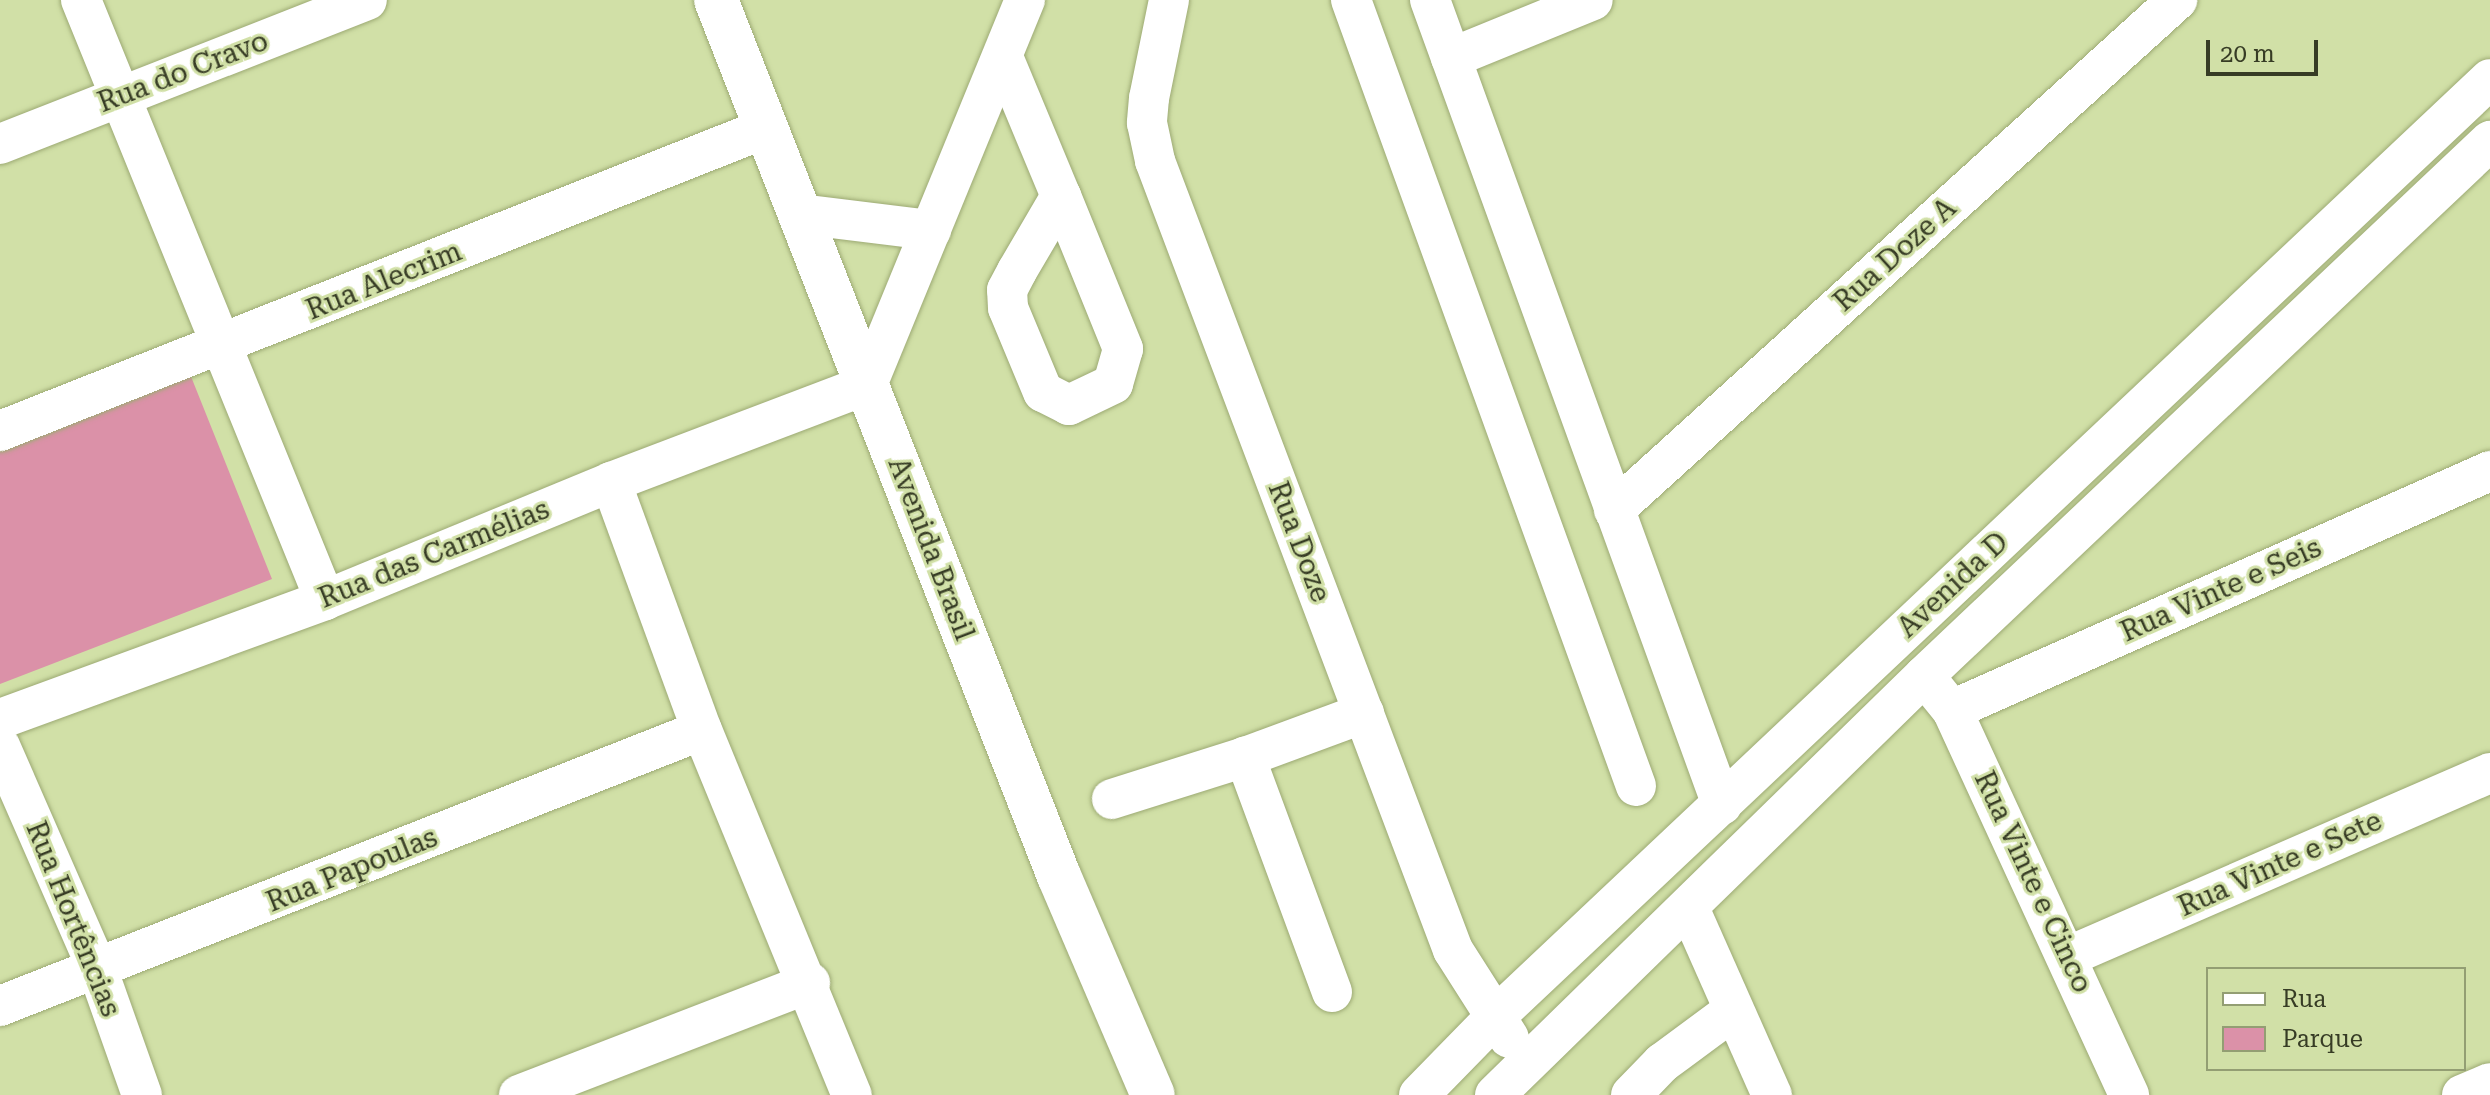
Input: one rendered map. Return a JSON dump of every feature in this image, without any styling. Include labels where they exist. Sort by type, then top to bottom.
[{"type":"main road","name":"Avenida Brasil","points":[[716,0],[1059,876],[1153,1095]]},
{"type":"street","points":[[81,0],[325,600]]},
{"type":"street","name":"Rua do Cravo","points":[[0,144],[367,0]]},
{"type":"street","points":[[867,385],[1025,0]]},
{"type":"street","name":"Rua Doze","points":[[1169,0],[1167,29],[1149,98],[1147,123],[1155,161],[1453,950],[1526,1065]]},
{"type":"street","points":[[1351,0],[1636,786]]},
{"type":"street","points":[[1430,0],[1722,805]]},
{"type":"street","points":[[1451,58],[1593,0]]},
{"type":"street","name":"Rua Doze A","points":[[1614,510],[2177,0]]},
{"type":"street","points":[[1003,57],[1061,196]]},
{"type":"street","name":"Avenida D","points":[[1419,1095],[1495,1017],[2490,79]]},
{"type":"street","name":"Rua Alecrim","points":[[0,431],[220,347],[766,128]]},
{"type":"street","name":"Avenida D","points":[[1495,1095],[1924,676],[2490,141]]},
{"type":"street","points":[[800,214],[931,230]]},
{"type":"street","points":[[2338,221],[2366,257]]},
{"type":"street","name":"Rua das Carmélias","points":[[0,719],[325,600],[611,482],[867,385]]},
{"type":"street","name":"Rua Vinte e Seis","points":[[1952,710],[2490,471]]},
{"type":"street","points":[[611,482],[702,730],[810,983],[852,1095]]},
{"type":"street","name":"Rua Vinte e Cinco","points":[[1924,676],[1952,710],[2069,956],[2129,1095]]},
{"type":"street","points":[[1112,799],[1245,757],[1364,713]]},
{"type":"street","name":"Rua Papoulas","points":[[0,1006],[702,730]]},
{"type":"street","name":"Rua Hortências","points":[[0,746],[97,968],[142,1095]]},
{"type":"street","points":[[1245,757],[1332,992]]},
{"type":"street","name":"Rua Vinte e Sete","points":[[2069,956],[2490,773]]},
{"type":"street","points":[[1689,908],[1772,1095]]},
{"type":"street","points":[[519,1095],[810,983]]},
{"type":"street","points":[[1631,1095],[1662,1063],[1734,1010]]},
{"type":"street","points":[[2462,1095],[2490,1083]]},
{"type":"green space","points":[[186,364],[272,579],[0,684],[0,436]]}]
